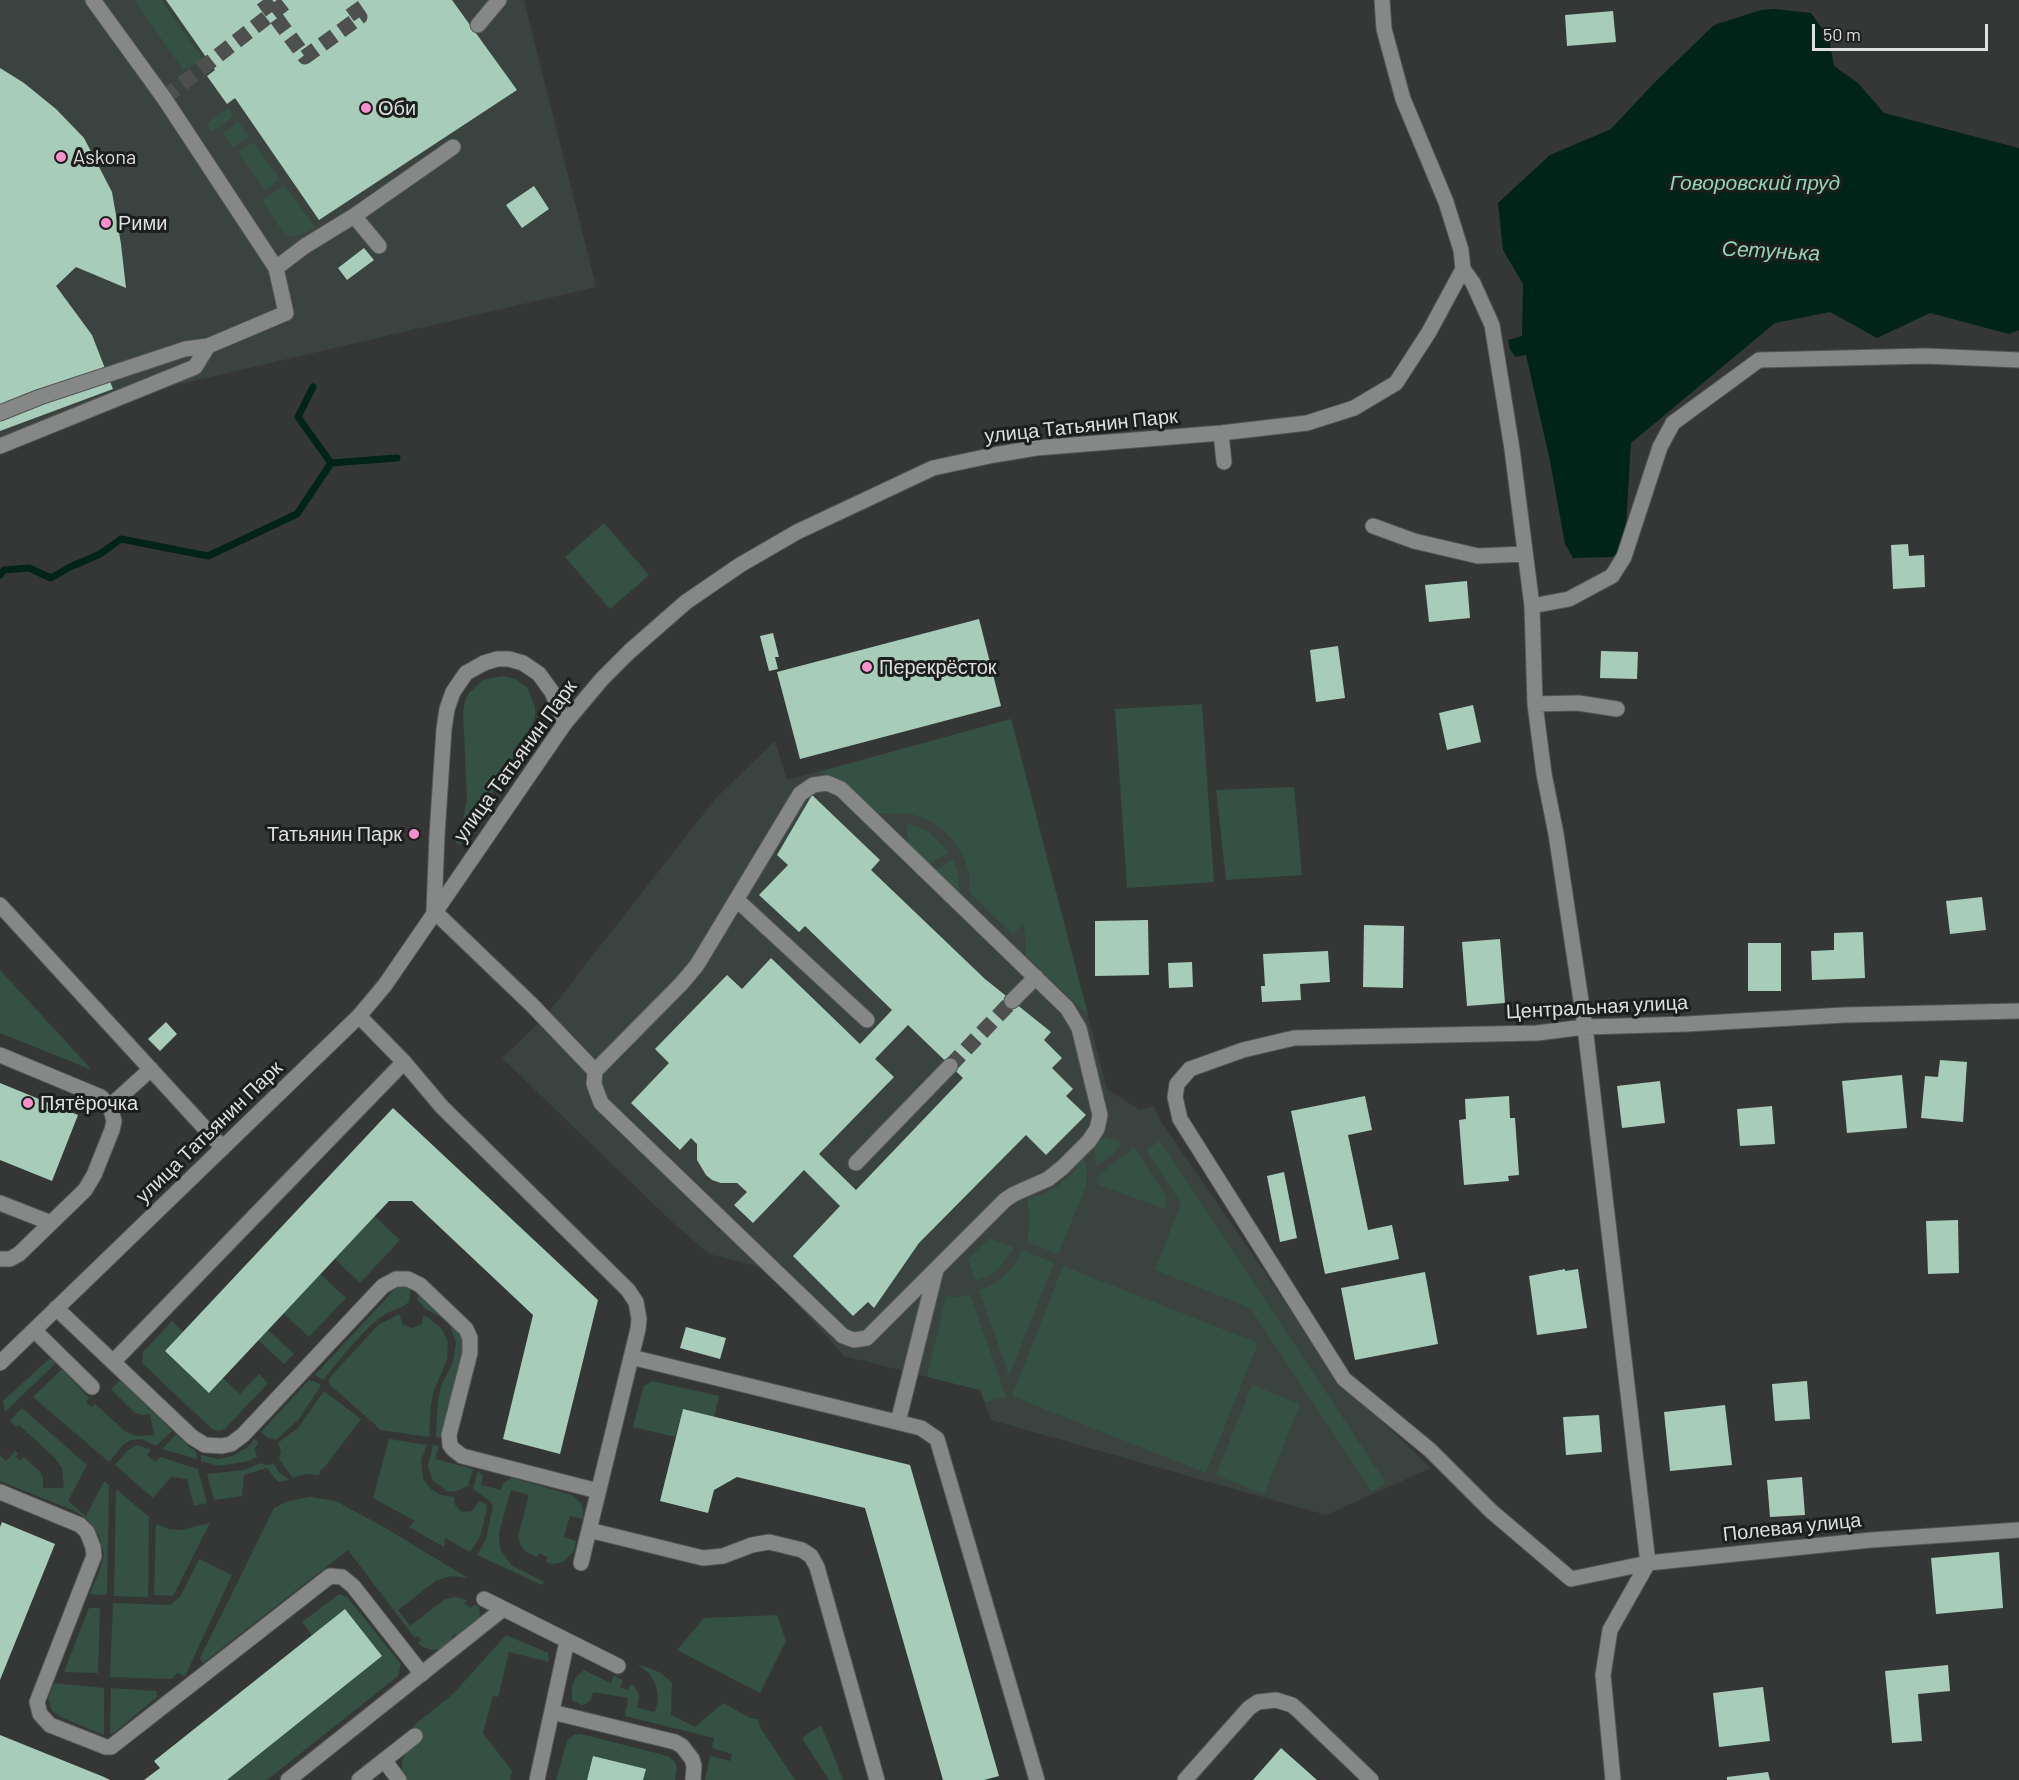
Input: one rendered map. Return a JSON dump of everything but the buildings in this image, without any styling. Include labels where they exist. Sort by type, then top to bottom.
[{"type":"street","points":[[0,413],[40,397],[185,350],[208,346],[286,313],[276,268],[164,98],[93,0]]},
{"type":"street","points":[[478,25],[500,0]]},
{"type":"street","points":[[1382,0],[1384,29],[1403,99],[1446,202],[1461,250],[1463,269],[1473,283],[1492,325],[1512,449],[1532,606],[1535,704],[1544,774],[1556,834],[1585,1027],[1648,1563],[1610,1630],[1608,1641],[1603,1675],[1613,1780]]},
{"type":"street","points":[[276,268],[453,147]]},
{"type":"street","points":[[354,216],[379,246]]},
{"type":"street","name":"улица Татьянин Парк","points":[[0,1363],[359,1016],[385,985],[565,723],[602,679],[630,651],[686,602],[740,565],[828,516],[933,468],[1036,448],[1221,433],[1307,423],[1354,408],[1396,383],[1429,332],[1463,269]]},
{"type":"street","points":[[0,446],[195,367],[208,346]]},
{"type":"street","points":[[1532,606],[1569,599],[1612,576],[1624,557],[1660,447],[1673,423],[1759,360],[1926,356],[2019,360]]},
{"type":"street","points":[[1221,433],[1224,462]]},
{"type":"street","points":[[1373,526],[1414,540],[1478,556],[1525,554]]},
{"type":"street","points":[[565,723],[552,692],[539,674],[523,663],[509,659],[497,659],[466,673],[453,693],[447,709],[444,729],[434,911],[532,1005],[595,1071]]},
{"type":"street","points":[[1535,704],[1578,703],[1617,709]]},
{"type":"street","points":[[827,783],[841,789],[1036,977],[1067,1008],[1079,1028],[1100,1109],[1099,1124],[1089,1141],[1059,1171],[1005,1200],[867,1338],[860,1340],[848,1339],[601,1103],[594,1084],[595,1071],[691,973],[800,794],[813,785],[827,783]]},
{"type":"street","points":[[737,900],[867,1020]]},
{"type":"street","points":[[0,904],[223,1148]]},
{"type":"street","points":[[1012,1001],[1036,977]]},
{"type":"street","name":"Центральная улица","points":[[1571,1579],[1491,1511],[1430,1450],[1344,1379],[1180,1119],[1176,1109],[1176,1092],[1184,1074],[1197,1066],[1243,1050],[1294,1038],[1538,1033],[1585,1027],[1844,1015],[2019,1011]]},
{"type":"street","points":[[359,1016],[404,1062],[442,1107],[632,1295],[638,1309],[639,1319],[631,1357],[580,1563]]},
{"type":"street","points":[[0,1055],[101,1097],[110,1106],[114,1121],[94,1175],[85,1190],[19,1254],[10,1259],[0,1259]]},
{"type":"street","points":[[113,1362],[404,1062]]},
{"type":"street","points":[[856,1163],[950,1066]]},
{"type":"street","points":[[110,1106],[151,1069]]},
{"type":"street","points":[[0,1203],[51,1223]]},
{"type":"street","points":[[898,1422],[936,1269]]},
{"type":"street","points":[[57,1308],[198,1442],[212,1447],[231,1444],[243,1435],[383,1286],[396,1279],[408,1279],[420,1285],[466,1329],[470,1338],[470,1353],[449,1435],[453,1449],[462,1456],[598,1491]]},
{"type":"street","points":[[34,1330],[92,1387]]},
{"type":"street","points":[[631,1357],[898,1422],[927,1430],[937,1438],[1037,1780]]},
{"type":"street","points":[[0,1492],[80,1526],[87,1532],[93,1547],[90,1566],[37,1702],[40,1714],[50,1725],[111,1747],[330,1576],[348,1580],[422,1674]]},
{"type":"street","points":[[589,1530],[703,1558],[723,1556],[752,1545],[769,1542],[802,1550],[811,1556],[817,1567],[878,1780]]},
{"type":"street","name":"Полевая улица","points":[[1571,1579],[1648,1563],[1871,1540],[2019,1530]]},
{"type":"street","points":[[484,1599],[618,1666]]},
{"type":"street","points":[[288,1780],[503,1609]]},
{"type":"street","points":[[537,1780],[567,1641]]},
{"type":"street","points":[[1185,1780],[1249,1708],[1258,1702],[1276,1700],[1292,1705],[1371,1780]]},
{"type":"street","points":[[552,1712],[675,1742],[682,1746],[692,1759],[693,1780]]},
{"type":"street","points":[[359,1780],[415,1736]]},
{"type":"street","points":[[384,1760],[399,1780]]},
{"type":"shaded area","points":[[0,0],[524,0],[596,287],[69,410],[0,437]]},
{"type":"shaded area","points":[[134,0],[161,0],[203,59],[184,71]]},
{"type":"shaded area","points":[[228,108],[234,116],[212,132],[206,124]]},
{"type":"shaded area","points":[[238,122],[249,136],[234,148],[223,133]]},
{"type":"shaded area","points":[[253,142],[280,179],[265,190],[238,153]]},
{"type":"shaded area","points":[[284,185],[316,228],[301,235],[290,236],[283,232],[262,201]]},
{"type":"shaded area","points":[[604,523],[649,575],[610,609],[565,557]]},
{"type":"shaded area","points":[[502,676],[516,679],[528,689],[535,707],[535,717],[530,730],[460,845],[455,842],[462,825],[467,800],[463,712],[465,701],[469,693],[483,680]]},
{"type":"shaded area","points":[[1202,704],[1214,882],[1127,888],[1115,709]]},
{"type":"shaded area","points":[[1011,719],[1107,1089],[1140,1110],[1154,1106],[1160,1120],[1340,1382],[1431,1468],[1326,1515],[991,1420],[980,1390],[844,1356],[764,1268],[709,1254],[670,1220],[502,1058],[544,1018],[715,799],[775,741],[787,780]]},
{"type":"shaded area","points":[[1011,719],[1088,1015],[1026,956],[1024,923],[1013,934],[969,892],[969,875],[964,858],[953,840],[942,829],[926,819],[911,814],[878,813],[843,781],[819,772]]},
{"type":"shaded area","points":[[1294,787],[1302,875],[1226,880],[1216,790]]},
{"type":"shaded area","points":[[907,823],[929,832],[949,852],[929,864],[908,844]]},
{"type":"shaded area","points":[[953,859],[958,875],[959,894],[935,870]]},
{"type":"shaded area","points":[[0,970],[92,1070],[0,1033]]},
{"type":"shaded area","points":[[1104,1137],[1122,1142],[1113,1154],[1096,1166],[1094,1146]]},
{"type":"shaded area","points":[[1160,1141],[1386,1483],[1372,1492],[1250,1308],[1155,1270],[1181,1203],[1146,1150]]},
{"type":"shaded area","points":[[1134,1147],[1166,1196],[1167,1206],[1164,1209],[1096,1182],[1097,1177]]},
{"type":"shaded area","points":[[1084,1156],[1087,1172],[1086,1186],[1058,1254],[1027,1242],[1030,1216],[1027,1198],[1043,1194],[1059,1185],[1076,1169]]},
{"type":"shaded area","points":[[374,1216],[400,1240],[360,1283],[335,1259]]},
{"type":"shaded area","points":[[990,1238],[1014,1248],[1000,1267],[990,1275],[976,1281],[968,1259]]},
{"type":"shaded area","points":[[1022,1250],[1054,1263],[1009,1376],[979,1290],[991,1286],[1004,1276],[1015,1264]]},
{"type":"shaded area","points":[[1063,1266],[1258,1343],[1206,1473],[1012,1396]]},
{"type":"shaded area","points":[[320,1274],[346,1298],[309,1337],[283,1313]]},
{"type":"shaded area","points":[[401,1286],[411,1287],[409,1302],[372,1324],[323,1380],[315,1375],[395,1289]]},
{"type":"shaded area","points":[[419,1290],[461,1332],[464,1343],[440,1438],[436,1437],[438,1400],[441,1386],[453,1362],[456,1342],[449,1324],[424,1308],[417,1300]]},
{"type":"shaded area","points":[[970,1294],[1006,1397],[985,1402],[980,1390],[927,1377],[946,1296],[960,1297]]},
{"type":"shaded area","points":[[399,1314],[403,1325],[413,1328],[422,1324],[423,1316],[427,1317],[442,1329],[448,1342],[447,1360],[434,1390],[431,1404],[429,1437],[381,1430],[329,1384],[329,1379],[378,1325]]},
{"type":"shaded area","points":[[172,1321],[183,1332],[165,1351],[209,1393],[223,1378],[240,1394],[259,1374],[268,1383],[225,1429],[219,1431],[212,1429],[142,1363],[143,1352]]},
{"type":"shaded area","points":[[268,1330],[294,1354],[284,1364],[258,1340]]},
{"type":"shaded area","points":[[49,1359],[58,1361],[5,1412],[3,1401]]},
{"type":"shaded area","points":[[62,1369],[89,1398],[86,1402],[91,1407],[95,1404],[126,1432],[137,1436],[154,1435],[150,1414],[135,1413],[111,1389],[120,1380],[172,1431],[156,1446],[142,1439],[131,1440],[123,1445],[109,1462],[33,1397]]},
{"type":"shaded area","points":[[309,1380],[320,1384],[320,1387],[298,1420],[276,1440],[267,1437],[261,1432]]},
{"type":"shaded area","points":[[652,1381],[719,1396],[714,1417],[683,1409],[675,1437],[633,1427],[644,1386]]},
{"type":"shaded area","points":[[1252,1385],[1300,1404],[1264,1494],[1216,1475]]},
{"type":"shaded area","points":[[324,1391],[361,1419],[321,1469],[319,1475],[305,1474],[293,1478],[279,1459],[281,1451],[278,1443],[298,1428]]},
{"type":"shaded area","points":[[22,1408],[87,1465],[68,1501],[86,1516],[104,1481],[109,1485],[107,1595],[90,1594],[104,1554],[99,1536],[89,1521],[75,1511],[0,1481],[0,1455],[6,1461],[15,1451],[18,1453],[15,1457],[20,1461],[24,1457],[40,1472],[43,1478],[43,1488],[64,1488],[62,1468],[55,1458],[19,1425],[17,1427],[10,1421]]},
{"type":"shaded area","points":[[176,1434],[196,1451],[197,1459],[162,1449]]},
{"type":"shaded area","points":[[254,1439],[258,1442],[255,1449],[257,1457],[249,1461],[219,1466],[201,1461],[201,1455],[218,1459],[232,1456],[248,1447]]},
{"type":"shaded area","points":[[389,1439],[427,1445],[421,1460],[423,1479],[432,1490],[441,1495],[454,1497],[455,1505],[462,1512],[472,1511],[479,1501],[486,1504],[480,1537],[470,1552],[445,1538],[444,1547],[409,1527],[415,1521],[373,1498]]},
{"type":"shaded area","points":[[137,1445],[151,1450],[147,1455],[156,1462],[160,1457],[198,1469],[207,1503],[194,1506],[187,1479],[171,1477],[153,1498],[115,1465],[128,1450]]},
{"type":"shaded area","points":[[433,1445],[439,1446],[435,1459],[473,1469],[468,1486],[455,1492],[447,1491],[433,1481],[428,1466]]},
{"type":"shaded area","points":[[261,1463],[274,1464],[279,1472],[289,1480],[278,1482],[267,1468],[244,1475],[242,1496],[214,1500],[207,1474],[244,1470]]},
{"type":"shaded area","points":[[478,1471],[483,1476],[481,1485],[501,1490],[503,1483],[512,1478],[572,1495],[581,1503],[583,1519],[570,1516],[564,1537],[576,1541],[574,1551],[563,1562],[552,1564],[546,1562],[548,1557],[539,1553],[537,1557],[525,1551],[520,1544],[518,1536],[529,1495],[511,1490],[499,1533],[500,1549],[511,1565],[544,1582],[542,1585],[477,1555],[486,1539],[493,1506],[490,1501],[473,1489]]},
{"type":"shaded area","points":[[116,1489],[149,1517],[148,1597],[114,1596]]},
{"type":"shaded area","points":[[310,1497],[336,1501],[468,1578],[452,1576],[437,1580],[398,1610],[410,1626],[445,1599],[455,1597],[467,1600],[464,1604],[471,1608],[474,1604],[479,1607],[480,1615],[477,1622],[459,1637],[455,1634],[451,1637],[454,1641],[443,1649],[432,1650],[423,1647],[418,1643],[421,1640],[418,1636],[414,1637],[348,1550],[203,1663],[200,1658],[274,1508],[288,1501]]},
{"type":"shaded area","points":[[210,1523],[173,1596],[154,1595],[156,1524],[180,1530]]},
{"type":"shaded area","points":[[199,1559],[232,1575],[185,1676],[177,1673],[172,1679],[110,1677],[113,1603],[170,1605],[180,1597]]},
{"type":"shaded area","points":[[339,1594],[347,1597],[401,1664],[398,1676],[267,1780],[227,1780],[382,1656],[345,1609],[312,1635],[302,1622]]},
{"type":"shaded area","points":[[89,1608],[100,1608],[98,1673],[64,1672]]},
{"type":"shaded area","points":[[777,1615],[786,1641],[760,1693],[677,1650],[704,1618]]},
{"type":"shaded area","points":[[506,1635],[548,1653],[549,1662],[509,1652],[498,1697],[493,1696],[483,1733],[512,1771],[510,1780],[408,1780],[402,1770],[402,1761],[406,1753],[423,1740],[413,1726],[453,1694]]},
{"type":"shaded area","points":[[637,1664],[659,1672],[672,1682],[671,1715],[695,1727],[723,1703],[750,1718],[758,1719],[760,1727],[795,1780],[705,1780],[710,1756],[730,1761],[732,1754],[712,1748],[714,1738],[625,1716],[628,1698],[593,1692],[591,1700],[586,1704],[581,1705],[572,1700],[572,1686],[576,1677],[584,1670],[611,1683],[614,1676],[623,1680],[620,1687],[628,1690],[631,1684],[639,1695],[637,1708],[655,1712],[658,1700],[656,1685],[649,1673]]},
{"type":"shaded area","points":[[54,1683],[104,1688],[104,1735],[52,1711],[48,1699]]},
{"type":"shaded area","points":[[111,1688],[156,1691],[157,1697],[110,1734]]},
{"type":"shaded area","points":[[821,1725],[843,1780],[829,1780],[802,1738]]},
{"type":"shaded area","points":[[581,1734],[668,1756],[677,1767],[675,1780],[643,1780],[645,1769],[594,1756],[587,1780],[556,1780],[567,1741],[574,1735]]},
{"type":"water","name":"Говоровский пруд","points":[[1775,9],[1811,13],[1829,38],[1834,66],[1858,83],[1884,113],[2019,148],[2019,330],[2009,334],[1930,313],[1877,338],[1830,312],[1775,323],[1631,443],[1625,542],[1613,557],[1573,558],[1565,544],[1550,461],[1526,355],[1515,357],[1508,340],[1522,336],[1523,284],[1503,250],[1498,203],[1550,155],[1611,129],[1654,83],[1714,25],[1761,10]]},
{"type":"waterway","points":[[313,387],[298,417],[331,463]]},
{"type":"waterway","name":"Сетунька","points":[[0,575],[4,570],[29,568],[51,578],[100,554],[121,539],[208,556],[297,514],[331,463],[397,458]]},
{"type":"tunnel","points":[[263,0],[305,57],[360,17],[348,0]]},
{"type":"tunnel","points":[[164,98],[289,0]]},
{"type":"tunnel","points":[[950,1066],[1012,1001]]},
{"type":"place","name":"Оби","points":[[366,108]]},
{"type":"place","name":"Askona","points":[[61,157]]},
{"type":"place","name":"Рими","points":[[106,223]]},
{"type":"place","name":"Перекрёсток","points":[[867,667]]},
{"type":"place","name":"Татьянин Парк","points":[[414,834]]},
{"type":"place","name":"Пятёрочка","points":[[28,1103]]}]
